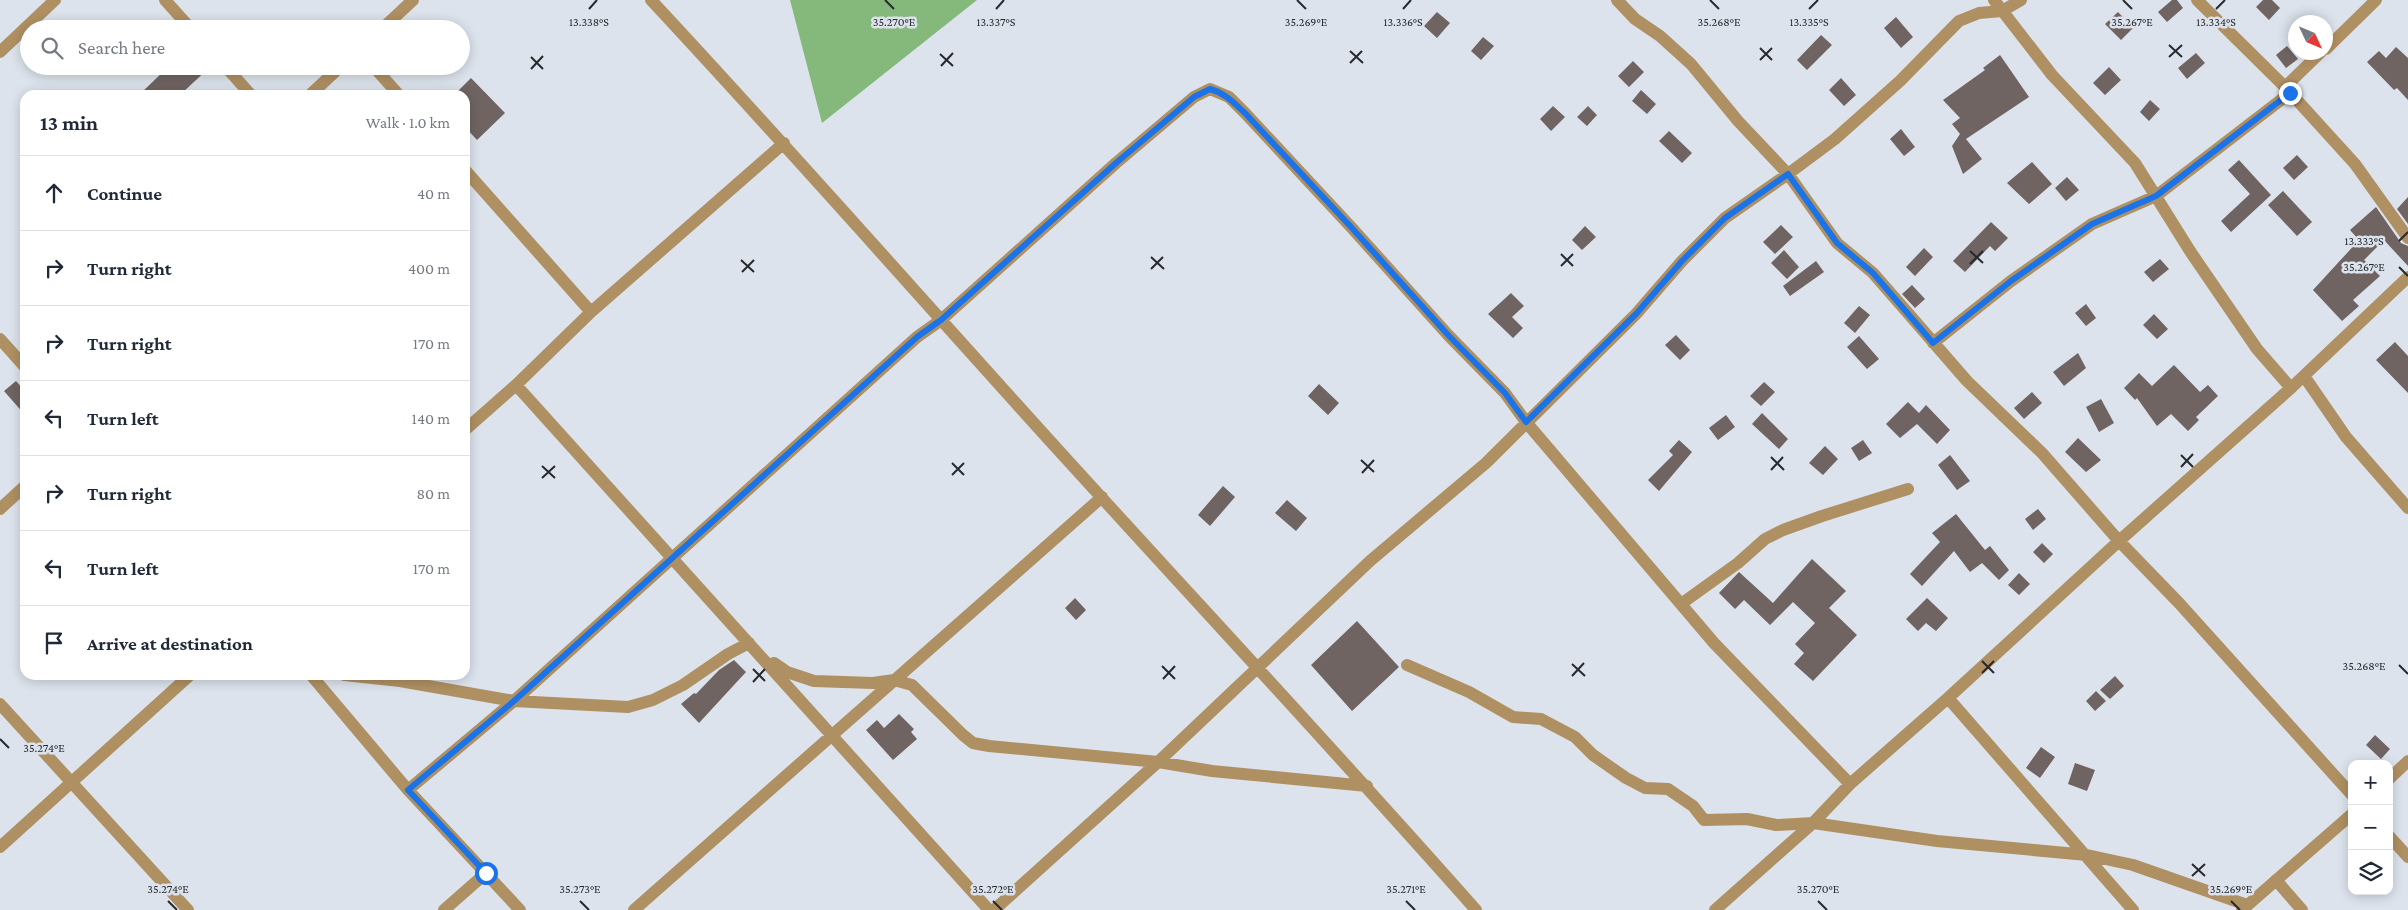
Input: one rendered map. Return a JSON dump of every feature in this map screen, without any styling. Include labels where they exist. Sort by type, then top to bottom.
[{"type":"street","points":[[34,20],[55,0]]},
{"type":"street","points":[[165,0],[183,20]]},
{"type":"street","points":[[392,20],[413,0]]},
{"type":"street","points":[[651,0],[784,143],[1102,498],[1367,786],[1476,910]]},
{"type":"street","points":[[1617,0],[1635,19],[1660,36],[1691,64],[1738,120],[1788,174],[1837,243],[1873,273],[1967,381],[2042,453],[2119,541],[2179,603],[2348,791]]},
{"type":"street","points":[[1994,0],[2052,75],[2135,163],[2190,251],[2257,348],[2291,388]]},
{"type":"street","points":[[994,910],[1158,762],[1370,560],[1486,464],[1636,314],[1682,261],[1725,218],[1788,174],[1842,132],[1900,81],[1959,21],[1979,13],[2002,11],[2021,0]]},
{"type":"street","points":[[2197,0],[2288,90],[2355,164],[2408,238]]},
{"type":"street","points":[[2333,42],[2376,0]]},
{"type":"street","points":[[0,52],[20,33]]},
{"type":"street","points":[[1933,343],[2011,281],[2092,224],[2156,196],[2288,90],[2314,60]]},
{"type":"street","points":[[233,75],[247,90]]},
{"type":"street","points":[[315,90],[331,75]]},
{"type":"street","points":[[381,75],[395,90]]},
{"type":"street","points":[[408,790],[514,701],[917,337],[941,320],[1116,163],[1194,97],[1210,89],[1220,91],[1229,97],[1245,113],[1449,336],[1505,393],[1526,422],[1714,643],[1850,784]]},
{"type":"street","points":[[470,426],[516,385],[591,312],[784,143]]},
{"type":"street","points":[[470,176],[591,312]]},
{"type":"street","points":[[1715,910],[1813,823],[1850,784],[2291,388],[2408,277]]},
{"type":"street","points":[[0,338],[20,358]]},
{"type":"street","points":[[2304,376],[2346,437],[2408,508]]},
{"type":"street","points":[[516,385],[989,910]]},
{"type":"street","points":[[1681,604],[1774,534],[1822,516],[1908,489]]},
{"type":"street","points":[[0,509],[20,491]]},
{"type":"street","points":[[634,910],[1102,498]]},
{"type":"street","points":[[391,680],[514,701],[628,707],[653,700],[683,685],[728,654],[749,643]]},
{"type":"street","points":[[760,654],[787,672],[814,681],[873,683],[894,680],[912,685],[973,743],[1158,762],[1212,771],[1367,786]]},
{"type":"street","points":[[1407,665],[1469,692],[1513,717],[1541,720],[1575,738],[1626,778],[1645,788],[1668,790],[1693,806],[1704,820],[1747,819],[1776,825],[1813,823],[1937,841],[2087,855],[2132,865],[2245,908],[2348,817]]},
{"type":"street","points":[[0,847],[185,680]]},
{"type":"street","points":[[315,680],[408,790],[520,910]]},
{"type":"street","points":[[1948,698],[2087,855],[2133,910]]},
{"type":"street","points":[[0,704],[188,910]]},
{"type":"street","points":[[2393,775],[2408,761]]},
{"type":"street","points":[[2393,840],[2408,857]]},
{"type":"street","points":[[444,910],[486,873]]},
{"type":"street","points":[[2276,880],[2302,910]]},
{"type":"green space","points":[[790,0],[977,0],[822,123]]},
{"type":"building","points":[[2172,0],[2177,0],[2183,8],[2167,22],[2158,12]]},
{"type":"building","points":[[2263,0],[2272,0],[2280,8],[2269,20],[2256,7]]},
{"type":"building","points":[[1437,12],[1450,23],[1437,38],[1424,26]]},
{"type":"building","points":[[2118,12],[2133,28],[2121,40],[2105,24]]},
{"type":"building","points":[[1896,17],[1913,37],[1901,48],[1884,28]]},
{"type":"building","points":[[1821,35],[1832,45],[1807,70],[1797,60]]},
{"type":"building","points":[[1483,37],[1494,46],[1481,60],[1471,51]]},
{"type":"building","points":[[2287,46],[2288,60],[2297,60],[2286,68],[2276,55]]},
{"type":"building","points":[[2396,47],[2408,58],[2408,100],[2397,88],[2394,90],[2367,62],[2379,51],[2386,58]]},
{"type":"building","points":[[2196,53],[2205,63],[2187,79],[2178,68]]},
{"type":"building","points":[[2000,55],[2029,97],[1966,139],[1982,159],[1963,174],[1952,146],[1960,134],[1952,124],[1960,118],[1943,100],[1985,70],[1983,68]]},
{"type":"building","points":[[1633,61],[1644,72],[1629,87],[1618,76]]},
{"type":"building","points":[[2109,67],[2121,80],[2105,95],[2093,83]]},
{"type":"building","points":[[160,75],[201,75],[185,90],[144,90]]},
{"type":"building","points":[[471,78],[505,113],[477,140],[470,132],[470,90],[459,90]]},
{"type":"building","points":[[1841,78],[1856,95],[1844,106],[1829,90]]},
{"type":"building","points":[[1641,90],[1656,104],[1647,114],[1632,101]]},
{"type":"building","points":[[2150,100],[2160,109],[2149,121],[2140,112]]},
{"type":"building","points":[[1553,106],[1565,117],[1551,131],[1540,119]]},
{"type":"building","points":[[1588,106],[1597,115],[1587,126],[1577,117]]},
{"type":"building","points":[[1901,129],[1915,147],[1904,156],[1890,139]]},
{"type":"building","points":[[1669,131],[1692,153],[1682,163],[1659,141]]},
{"type":"building","points":[[2297,155],[2308,167],[2294,180],[2283,168]]},
{"type":"building","points":[[2239,160],[2271,195],[2231,232],[2221,221],[2250,194],[2228,170]]},
{"type":"building","points":[[2032,162],[2052,184],[2029,204],[2007,183]]},
{"type":"building","points":[[2067,177],[2079,190],[2066,201],[2055,188]]},
{"type":"building","points":[[2283,191],[2312,222],[2297,236],[2268,205]]},
{"type":"building","points":[[2408,197],[2408,224],[2397,209]]},
{"type":"building","points":[[2376,207],[2401,243],[2408,246],[2408,266],[2384,240],[2364,260],[2380,276],[2353,300],[2359,306],[2342,321],[2313,290],[2359,240],[2350,230]]},
{"type":"building","points":[[1991,222],[2008,238],[1995,251],[1990,246],[1965,272],[1953,261]]},
{"type":"building","points":[[1781,225],[1793,237],[1775,254],[1763,242]]},
{"type":"building","points":[[1585,226],[1596,237],[1582,250],[1572,240]]},
{"type":"building","points":[[1924,248],[1933,257],[1915,276],[1906,267]]},
{"type":"building","points":[[1784,250],[1799,267],[1787,279],[1771,263]]},
{"type":"building","points":[[2160,259],[2169,269],[2153,282],[2144,272]]},
{"type":"building","points":[[1816,261],[1824,272],[1790,296],[1783,286]]},
{"type":"building","points":[[1912,285],[1925,299],[1915,308],[1902,294]]},
{"type":"building","points":[[1511,293],[1524,306],[1512,317],[1523,328],[1513,338],[1488,314]]},
{"type":"building","points":[[2086,304],[2096,318],[2086,326],[2075,313]]},
{"type":"building","points":[[1859,306],[1870,315],[1855,333],[1844,323]]},
{"type":"building","points":[[2154,314],[2168,329],[2157,339],[2143,325]]},
{"type":"building","points":[[1676,335],[1690,350],[1680,360],[1665,345]]},
{"type":"building","points":[[1859,336],[1879,359],[1867,369],[1847,347]]},
{"type":"building","points":[[2395,342],[2408,356],[2408,393],[2376,360]]},
{"type":"building","points":[[2078,353],[2086,368],[2064,386],[2053,372]]},
{"type":"building","points":[[2174,365],[2200,392],[2208,385],[2218,396],[2196,417],[2199,420],[2188,431],[2171,414],[2157,426],[2137,398],[2135,400],[2124,388],[2139,373],[2152,386]]},
{"type":"building","points":[[16,381],[20,385],[20,409],[4,391]]},
{"type":"building","points":[[1764,382],[1775,392],[1761,406],[1750,396]]},
{"type":"building","points":[[1319,384],[1339,403],[1328,415],[1308,396]]},
{"type":"building","points":[[2032,392],[2042,403],[2024,419],[2014,408]]},
{"type":"building","points":[[2101,399],[2114,423],[2099,432],[2086,407]]},
{"type":"building","points":[[1908,402],[1919,413],[1926,405],[1950,430],[1937,444],[1917,424],[1900,438],[1886,424]]},
{"type":"building","points":[[1762,413],[1788,439],[1779,449],[1752,424]]},
{"type":"building","points":[[1726,415],[1735,427],[1718,440],[1709,428]]},
{"type":"building","points":[[2078,438],[2101,460],[2086,472],[2065,452]]},
{"type":"building","points":[[1679,440],[1692,452],[1659,491],[1648,480],[1673,455],[1669,451]]},
{"type":"building","points":[[1863,440],[1872,453],[1859,461],[1851,448]]},
{"type":"building","points":[[1825,446],[1838,459],[1823,475],[1809,463]]},
{"type":"building","points":[[1950,455],[1970,481],[1957,490],[1938,465]]},
{"type":"building","points":[[1223,486],[1235,497],[1210,526],[1198,515]]},
{"type":"building","points":[[1287,500],[1307,518],[1296,531],[1275,513]]},
{"type":"building","points":[[2038,509],[2046,519],[2033,530],[2025,519]]},
{"type":"building","points":[[1956,514],[1985,550],[1990,546],[2009,570],[1999,580],[1982,563],[1970,572],[1954,551],[1922,586],[1910,574],[1940,542],[1932,533]]},
{"type":"building","points":[[2042,543],[2053,554],[2044,563],[2033,552]]},
{"type":"building","points":[[1812,559],[1846,591],[1829,608],[1857,635],[1813,681],[1794,664],[1804,653],[1795,644],[1815,623],[1793,602],[1770,625],[1744,600],[1735,609],[1719,593],[1739,572],[1773,603]]},
{"type":"building","points":[[2019,573],[2030,584],[2019,595],[2008,585]]},
{"type":"building","points":[[1075,598],[1086,610],[1076,620],[1065,608]]},
{"type":"building","points":[[1927,598],[1948,618],[1936,631],[1926,623],[1918,631],[1906,619]]},
{"type":"building","points":[[1357,621],[1399,667],[1352,711],[1311,665]]},
{"type":"building","points":[[734,660],[746,672],[699,723],[681,704],[694,693],[696,694],[719,670]]},
{"type":"building","points":[[2115,676],[2124,686],[2110,699],[2100,690]]},
{"type":"building","points":[[2096,691],[2106,701],[2095,711],[2086,701]]},
{"type":"building","points":[[899,714],[914,729],[911,732],[917,739],[893,760],[866,730],[877,720],[884,728]]},
{"type":"building","points":[[2375,735],[2390,749],[2381,759],[2366,745]]},
{"type":"building","points":[[2041,747],[2055,757],[2040,778],[2026,768]]},
{"type":"building","points":[[2075,763],[2095,770],[2087,791],[2068,784]]},
{"type":"route","points":[[486,873],[408,790],[514,701],[917,337],[941,320],[1116,163],[1194,97],[1210,89],[1220,91],[1229,97],[1245,113],[1449,336],[1505,393],[1526,422],[1636,314],[1682,261],[1725,218],[1788,174],[1837,243],[1873,273],[1933,343],[2011,281],[2092,224],[2156,196],[2290,93]]}]
